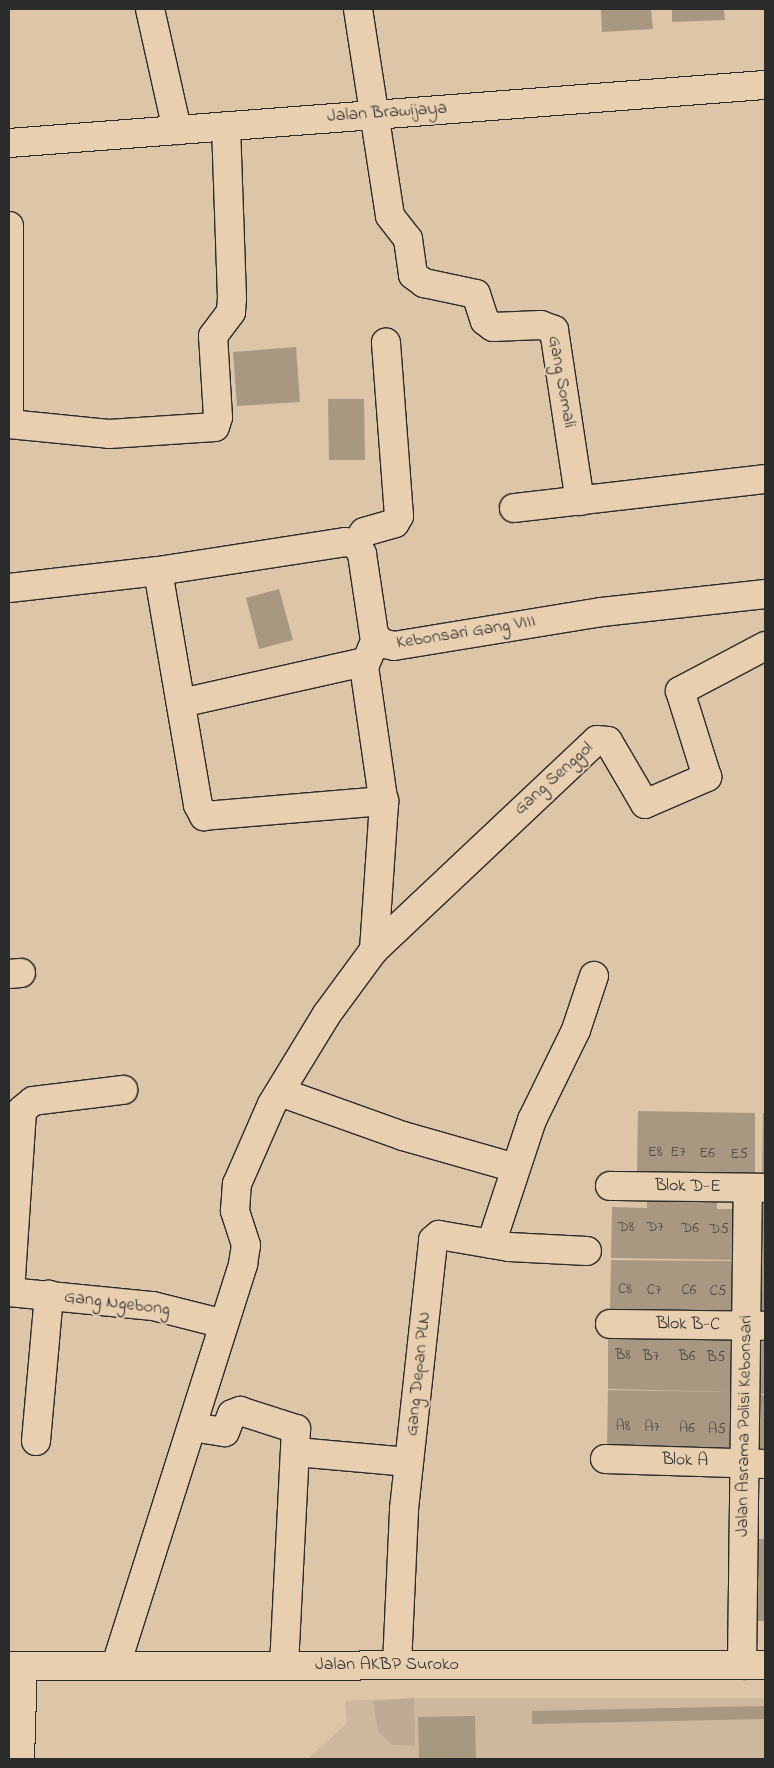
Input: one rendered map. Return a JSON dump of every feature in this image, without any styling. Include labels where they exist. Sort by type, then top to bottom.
[{"type":"street","points":[[150,9],[177,130]]},
{"type":"street","points":[[358,9],[374,114]]},
{"type":"street","name":"Jalan Brawijaya","points":[[9,143],[765,85]]},
{"type":"street","name":"Gang Somali","points":[[374,114],[390,216],[408,239],[415,278],[476,294],[485,321],[493,327],[541,325],[554,330],[580,501]]},
{"type":"street","points":[[9,226],[9,424],[109,434],[215,427],[218,417],[213,336],[231,312],[232,298],[226,126]]},
{"type":"street","points":[[9,588],[158,571],[336,542],[356,544],[364,532],[395,523],[400,516],[386,342]]},
{"type":"street","points":[[514,508],[765,479]]},
{"type":"street","name":"Kebonsari Gang VIII","points":[[356,544],[362,554],[370,651],[602,612],[765,594]]},
{"type":"street","points":[[158,571],[198,806],[208,818],[384,801]]},
{"type":"street","name":"Gang Senggol","points":[[374,950],[599,739],[608,741],[645,804],[707,776],[680,691],[765,646]]},
{"type":"street","points":[[116,1665],[224,1324],[246,1245],[235,1211],[235,1190],[280,1092],[346,986],[374,950],[384,801],[370,651],[181,703]]},
{"type":"street","points":[[491,1244],[515,1168],[576,1030],[594,976]]},
{"type":"street","points":[[9,1292],[22,1110],[33,1101],[123,1090]]},
{"type":"street","points":[[280,1092],[403,1136],[515,1168]]},
{"type":"street","name":"Blok D-E","points":[[610,1186],[757,1188]]},
{"type":"street","name":"Jalan Asrama Polisi Kebonsari","points":[[754,1665],[757,1188]]},
{"type":"street","name":"Gang Depan PLN","points":[[397,1665],[409,1462],[432,1240],[439,1236],[491,1244],[587,1251]]},
{"type":"street","name":"Gang Ngebong","points":[[9,1292],[153,1306],[224,1324]]},
{"type":"street","points":[[36,1441],[48,1295]]},
{"type":"street","name":"Blok B-C","points":[[610,1324],[756,1326]]},
{"type":"street","points":[[192,1427],[224,1432],[232,1414],[240,1411],[291,1424],[297,1433],[284,1665]]},
{"type":"street","points":[[296,1452],[409,1462]]},
{"type":"street","name":"Blok A","points":[[605,1459],[755,1463]]},
{"type":"street","name":"Jalan AKBP Suroko","points":[[16,1666],[754,1665]]},
{"type":"street","points":[[16,1666],[20,1759]]},
{"type":"shaded area","points":[[414,1698],[765,1698],[765,1759],[308,1759],[347,1723],[345,1701]]},
{"type":"shaded area","points":[[414,1698],[415,1746],[392,1745],[378,1731],[373,1701]]},
{"type":"building","points":[[601,9],[651,9],[653,29],[602,32]]},
{"type":"building","points":[[672,9],[724,9],[725,20],[672,22]]},
{"type":"building","points":[[296,347],[300,402],[237,406],[233,352]]},
{"type":"building","points":[[328,399],[364,399],[365,460],[329,460]]},
{"type":"building","points":[[279,589],[293,640],[259,649],[246,598]]},
{"type":"building","points":[[638,1111],[755,1113],[755,1175],[637,1172]]},
{"type":"building","points":[[763,1113],[765,1113],[765,1174],[762,1174]]},
{"type":"building","points":[[647,1197],[717,1198],[717,1209],[734,1209],[734,1260],[611,1258],[612,1207],[647,1208]]},
{"type":"building","points":[[759,1203],[765,1203],[765,1313],[758,1313]]},
{"type":"building","points":[[611,1260],[734,1261],[733,1313],[610,1311]]},
{"type":"building","points":[[608,1334],[732,1336],[731,1392],[608,1389]]},
{"type":"building","points":[[758,1339],[765,1339],[765,1394],[757,1394]]},
{"type":"building","points":[[608,1390],[731,1392],[730,1448],[607,1446]]},
{"type":"building","points":[[756,1395],[765,1395],[765,1455],[756,1455]]},
{"type":"building","points":[[752,1539],[765,1539],[765,1621],[752,1621]]},
{"type":"building","points":[[765,1706],[765,1719],[532,1724],[532,1711]]},
{"type":"building","points":[[475,1716],[476,1759],[419,1759],[418,1717]]}]
